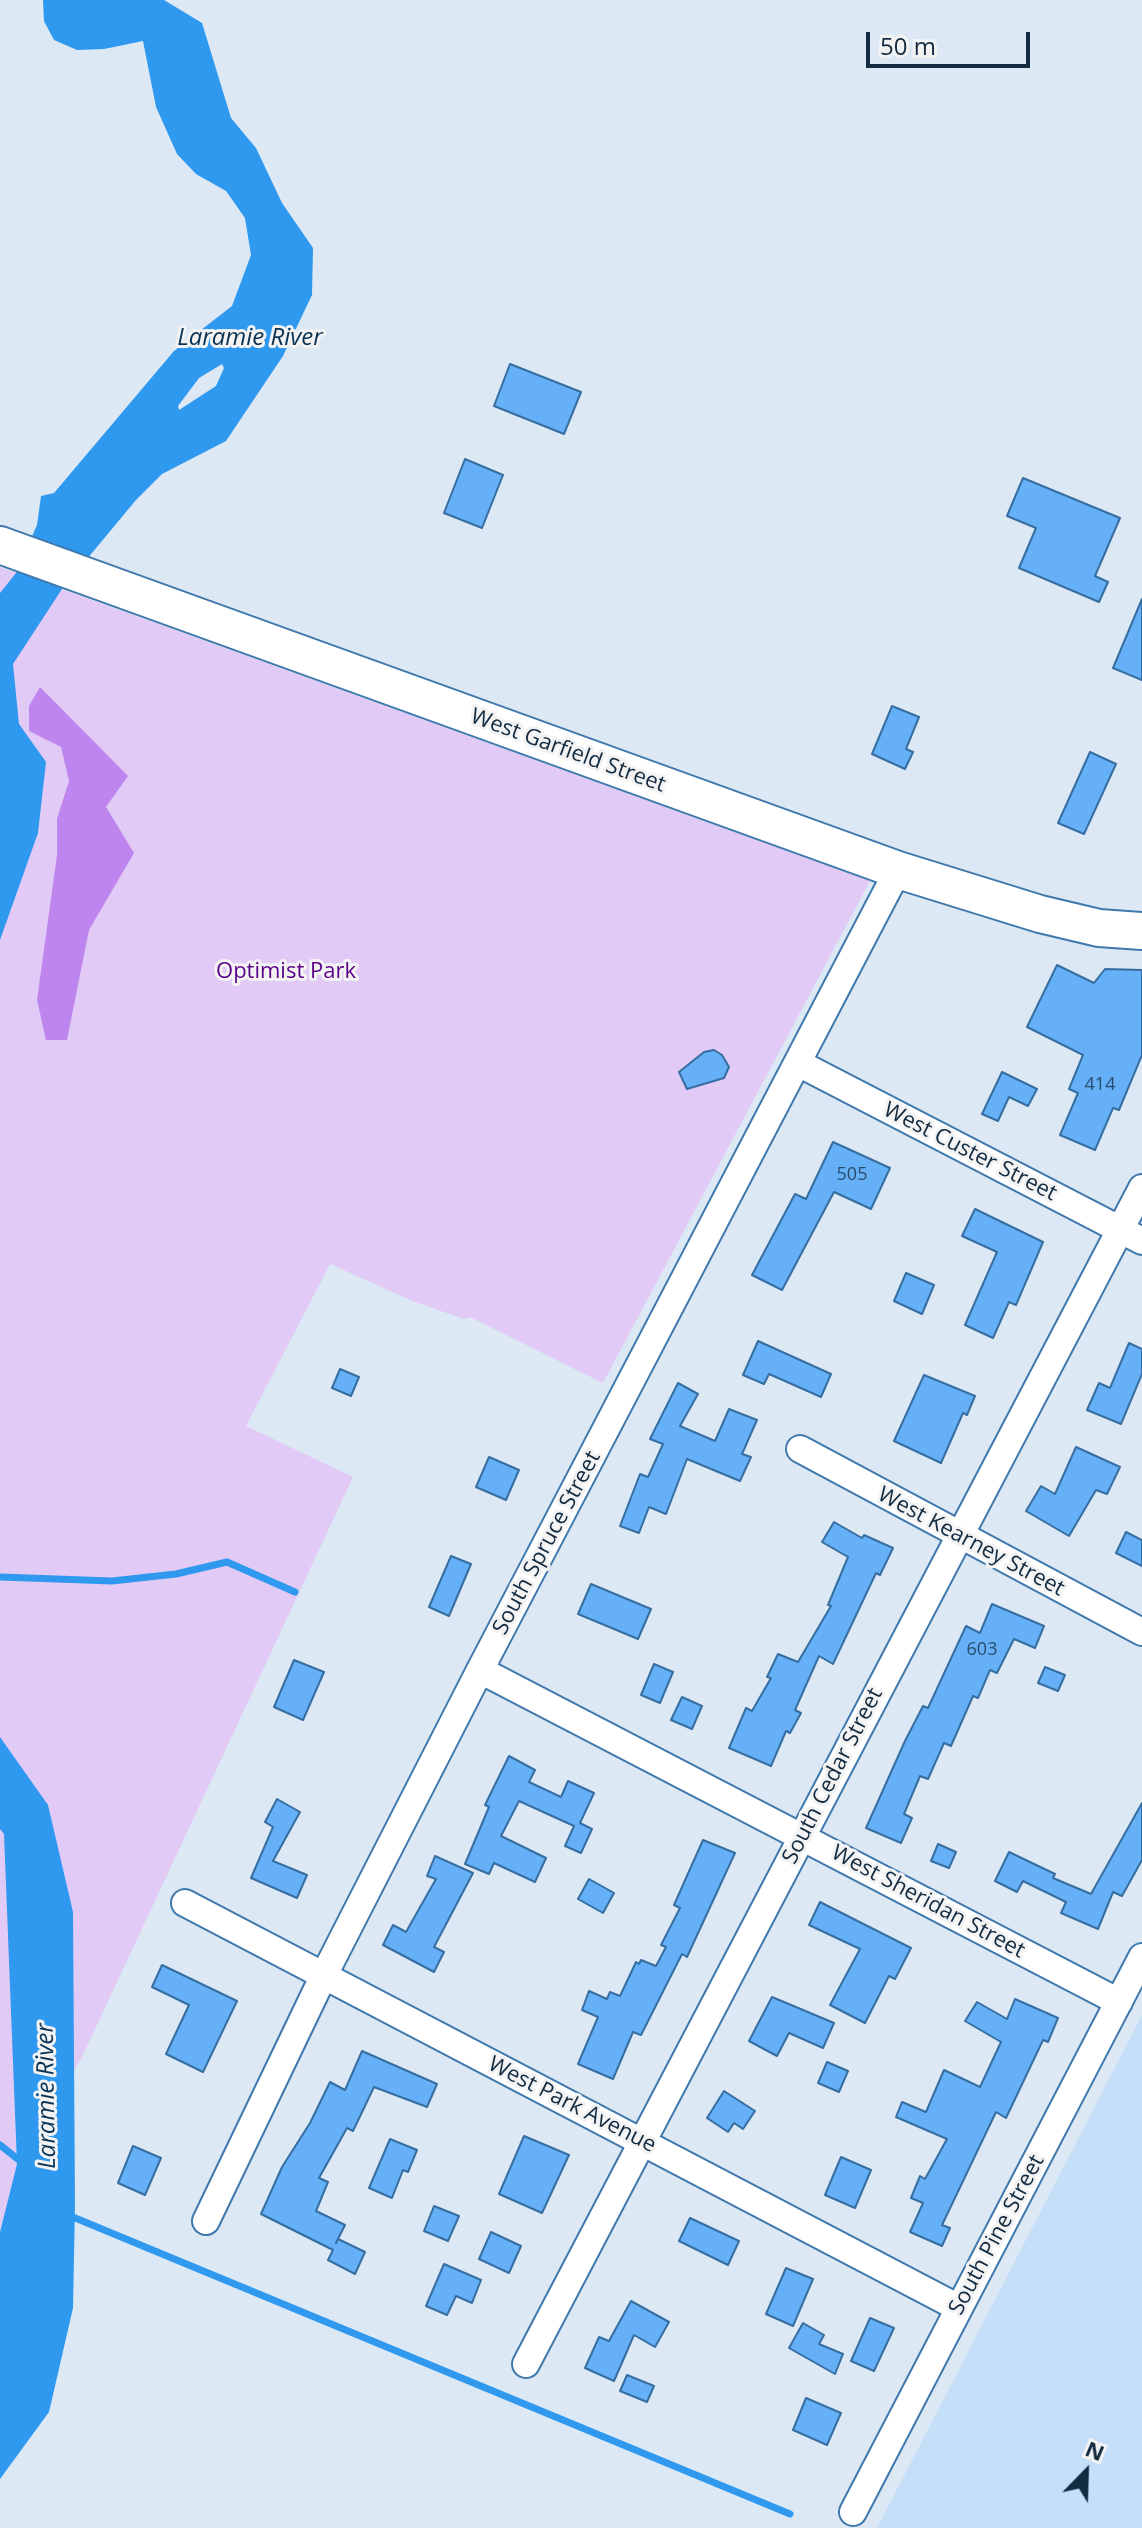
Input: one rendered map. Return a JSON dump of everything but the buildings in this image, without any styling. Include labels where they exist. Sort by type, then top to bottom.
[{"type":"street","name":"West Garfield Street","points":[[0,545],[898,870],[1040,914],[1099,928],[1142,931]]},
{"type":"street","name":"South Spruce Street","points":[[206,2221],[323,1977],[480,1670],[898,870]]},
{"type":"street","name":"West Custer Street","points":[[798,1063],[1131,1235]]},
{"type":"street","name":"South Cedar Street","points":[[526,2364],[957,1535],[1131,1235],[1142,1188]]},
{"type":"street","name":"West Kearney Street","points":[[800,1449],[1142,1632]]},
{"type":"street","name":"West Sheridan Street","points":[[480,1670],[1119,2002]]},
{"type":"street","name":"West Park Avenue","points":[[185,1903],[959,2308]]},
{"type":"street","name":"South Pine Street","points":[[853,2512],[1142,1957]]},
{"type":"shaded area","points":[[40,687],[128,776],[106,807],[134,853],[89,930],[67,1040],[46,1040],[37,1000],[57,855],[57,819],[69,781],[61,747],[29,731],[29,706]]},
{"type":"shaded area","points":[[1141,2017],[1142,2528],[877,2528]]},
{"type":"green space","name":"Optimist Park","points":[[0,567],[870,881],[603,1383],[470,1317],[464,1319],[415,1302],[330,1264],[246,1426],[353,1477],[82,2057],[30,2142],[16,2137],[17,2164],[0,2232]]},
{"type":"water","name":"Laramie River","points":[[43,0],[164,0],[202,23],[231,118],[256,148],[282,203],[313,248],[312,295],[283,356],[226,441],[162,474],[136,500],[62,589],[13,664],[19,724],[46,762],[38,833],[0,940],[0,593],[16,573],[37,525],[41,496],[54,493],[174,351],[232,306],[251,255],[245,218],[226,191],[196,174],[177,154],[156,107],[143,41],[104,49],[77,50],[54,40],[44,21]],"holes":[[[222,364],[224,368],[216,386],[179,410],[178,406],[199,378]]]},
{"type":"water","points":[[0,1737],[48,1805],[73,1912],[75,2205],[73,2308],[49,2412],[0,2479],[0,2232],[17,2164],[4,1834],[0,1829]]},
{"type":"waterway","points":[[0,1577],[112,1581],[176,1574],[227,1562],[295,1592]]},
{"type":"waterway","points":[[0,2145],[24,2164]]},
{"type":"waterway","points":[[68,2215],[790,2514]]}]
